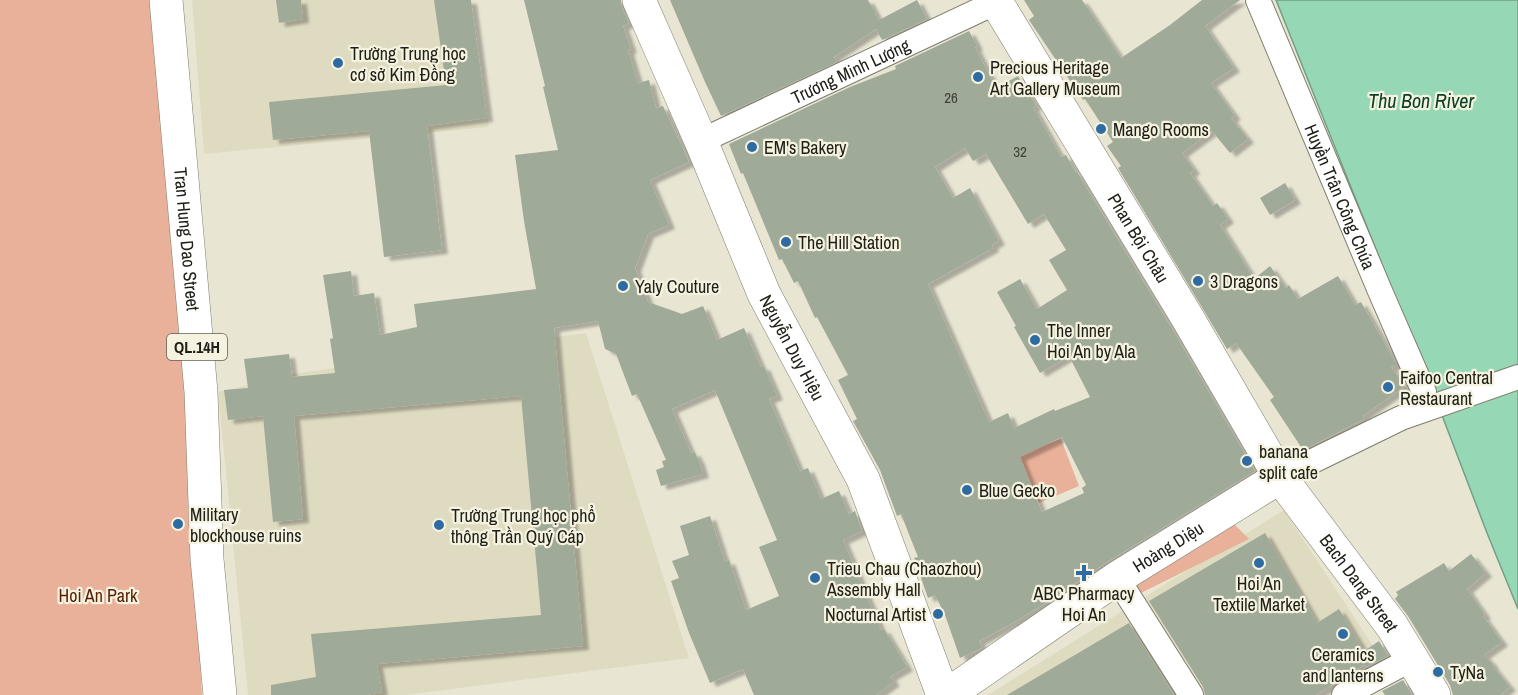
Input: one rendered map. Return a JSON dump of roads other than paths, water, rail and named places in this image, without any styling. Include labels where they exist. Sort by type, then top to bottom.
[{"type":"main road","name":"Tran Hung Dao Street","points":[[166,0],[201,392],[207,559],[220,695]]},
{"type":"main road","name":"Nguyễn Duy Hiệu","points":[[639,0],[701,141],[764,294],[863,478],[945,695]]},
{"type":"main road","name":"Phan Bội Châu","points":[[998,1],[1280,477]]},
{"type":"main road","name":"Hoàng Diệu","points":[[945,695],[1117,578],[1280,477]]},
{"type":"main road","name":"Bach Dang Street","points":[[1280,477],[1392,626],[1434,695]]},
{"type":"street","name":"Huyền Trân Công Chúa","points":[[1258,0],[1424,392]]},
{"type":"street","name":"Trương Minh Lượng","points":[[701,141],[998,1]]},
{"type":"street","name":"Hoàng Diệu","points":[[1280,477],[1401,418],[1518,377]]},
{"type":"street","points":[[1117,578],[1191,695]]},
{"type":"street","points":[[1344,695],[1412,659]]},
{"type":"water","name":"Thu Bon River","points":[[1276,0],[1518,0],[1518,609],[1435,397]]},
{"type":"place","name":"Trường Trung học cơ sở Kim Đồng","points":[[338,63]]},
{"type":"place","name":"Precious Heritage Art Gallery Museum","points":[[978,77]]},
{"type":"place","name":"Mango Rooms","points":[[1101,129]]},
{"type":"place","name":"EM's Bakery","points":[[752,147]]},
{"type":"place","name":"The Hill Station","points":[[786,242]]},
{"type":"place","name":"3 Dragons","points":[[1198,281]]},
{"type":"place","name":"Yaly Couture","points":[[623,286]]},
{"type":"place","name":"The Inner Hoi An by Ala","points":[[1035,340]]},
{"type":"place","name":"Faifoo Central Restaurant","points":[[1388,387]]},
{"type":"place","name":"banana split cafe","points":[[1247,461]]},
{"type":"place","name":"Blue Gecko","points":[[967,490]]},
{"type":"place","name":"Military blockhouse ruins","points":[[178,524]]},
{"type":"place","name":"Trường Trung học phổ thông Trần Quý Cáp","points":[[439,525]]},
{"type":"place","name":"Hoi An Textile Market","points":[[1259,563]]},
{"type":"place","name":"ABC Pharmacy Hoi An","points":[[1084,573]]},
{"type":"place","name":"Trieu Chau (Chaozhou) Assembly Hall","points":[[815,578]]},
{"type":"place","name":"Nocturnal Artist","points":[[938,614]]},
{"type":"place","name":"Ceramics and lanterns","points":[[1343,634]]},
{"type":"place","name":"TyNa","points":[[1438,672]]},
{"type":"park label","name":"Hoi An Park","points":[[98,595]]}]
